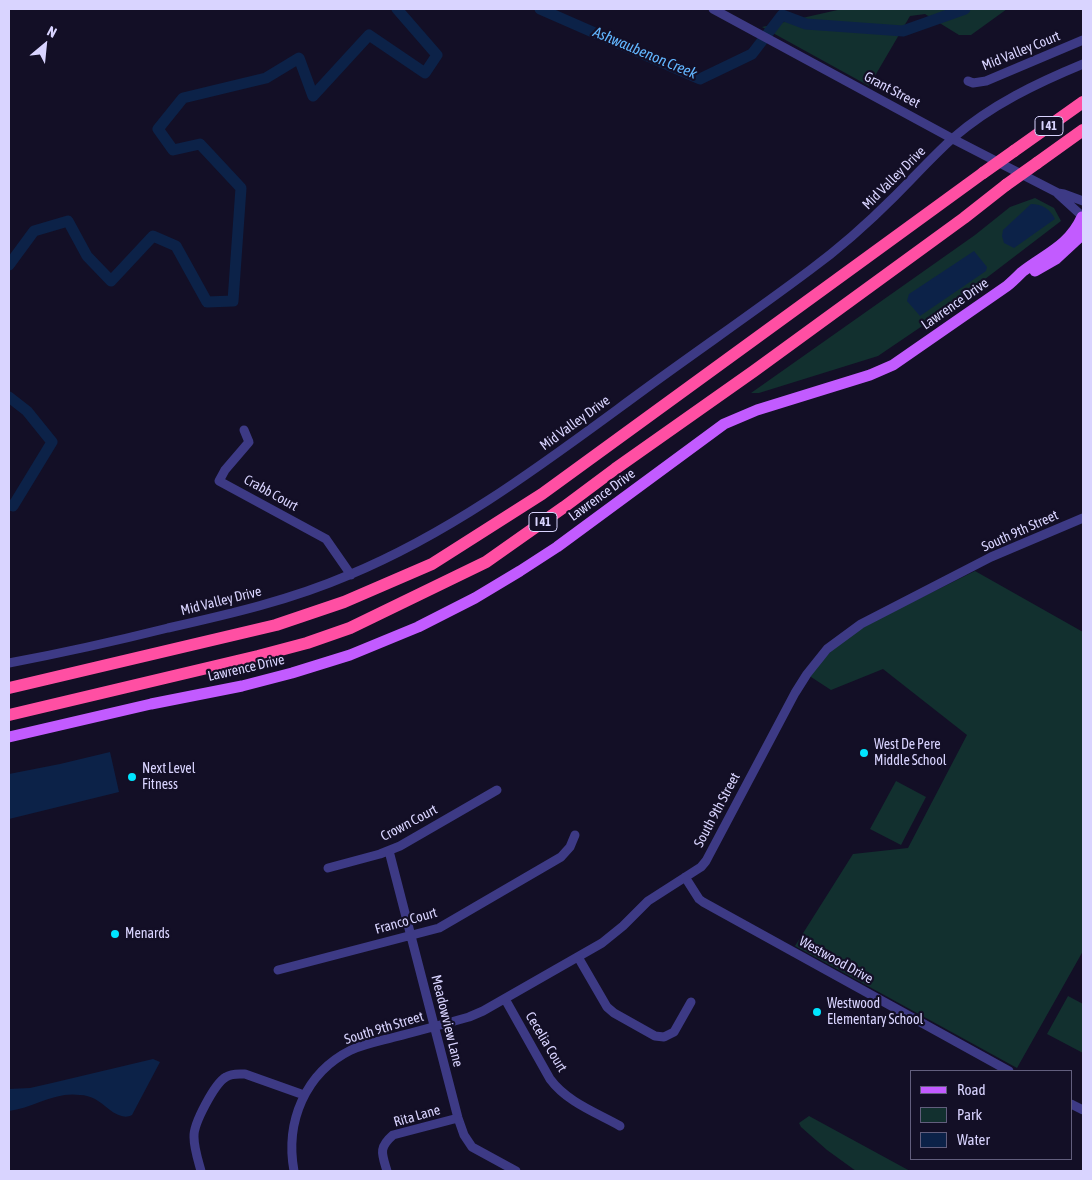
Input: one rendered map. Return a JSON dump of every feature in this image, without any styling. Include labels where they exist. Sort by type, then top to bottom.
[{"type":"highway","name":"I 41","points":[[9,688],[276,625],[344,602],[432,564],[558,482],[1083,102]]},
{"type":"highway","name":"I 41","points":[[9,715],[307,643],[350,628],[424,594],[486,562],[754,371],[1083,130]]},
{"type":"main road","name":"Lawrence Drive","points":[[9,737],[151,704],[242,686],[292,673],[350,655],[418,627],[475,598],[520,572],[724,424],[757,410],[862,378],[893,365],[1007,286],[1069,238],[1082,215]]},
{"type":"main road","points":[[1007,286],[1056,259],[1083,234]]},
{"type":"street","name":"Grant Street","points":[[713,9],[1058,193],[1082,215]]},
{"type":"street","name":"Mid Valley Court","points":[[968,81],[973,83],[986,81],[1083,40]]},
{"type":"street","name":"Mid Valley Drive","points":[[9,663],[246,610],[320,587],[351,575],[456,522],[532,471],[810,271],[855,235],[953,138],[1017,94],[1043,80],[1083,64]]},
{"type":"street","name":"Grant Street","points":[[1058,193],[1083,201]]},
{"type":"street","name":"Crabb Court","points":[[244,430],[250,442],[225,470],[219,481],[326,538],[351,575]]},
{"type":"street","name":"South 9th Street","points":[[294,1171],[291,1151],[294,1118],[304,1095],[321,1072],[347,1053],[365,1045],[468,1018],[505,999],[614,935],[648,901],[701,867],[706,861],[794,693],[830,646],[861,624],[991,557],[1083,518]]},
{"type":"street","name":"Crown Court","points":[[328,868],[389,851],[497,790]]},
{"type":"street","name":"Franco Court","points":[[278,970],[439,928],[561,857],[570,847],[575,835]]},
{"type":"street","name":"Meadowview Lane","points":[[389,851],[464,1135],[472,1147],[516,1171]]},
{"type":"street","name":"Westwood Drive","points":[[685,877],[703,902],[1007,1070]]},
{"type":"street","points":[[578,957],[607,1007],[614,1013],[655,1036],[664,1037],[674,1032],[691,1002]]},
{"type":"street","name":"Cecelia Court","points":[[505,999],[559,1090],[620,1126]]},
{"type":"street","points":[[201,1171],[194,1137],[195,1127],[218,1083],[226,1077],[235,1073],[245,1074],[304,1095]]},
{"type":"street","name":"Rita Lane","points":[[387,1171],[382,1152],[386,1142],[393,1135],[458,1118]]},
{"type":"green space","points":[[842,9],[1007,9],[971,35],[959,35],[925,14],[910,16],[869,86],[762,27]]},
{"type":"green space","points":[[1035,198],[1054,208],[1061,221],[934,318],[878,356],[759,393],[751,393],[975,235],[1010,207]]},
{"type":"green space","points":[[975,571],[1083,632],[1083,951],[1017,1068],[795,946],[853,854],[908,848],[967,735],[883,669],[831,690],[808,675],[842,640],[876,620]]},
{"type":"green space","points":[[896,781],[926,797],[901,845],[870,829]]},
{"type":"green space","points":[[1068,996],[1083,1004],[1083,1053],[1047,1034]]},
{"type":"green space","points":[[809,1116],[910,1171],[856,1171],[827,1150],[801,1127],[799,1123]]},
{"type":"water","points":[[1031,204],[1045,208],[1051,212],[1055,219],[1014,248],[1004,243],[1003,230]]},
{"type":"water","points":[[974,251],[987,267],[986,271],[920,316],[907,301],[909,294]]},
{"type":"water","points":[[110,752],[119,792],[9,819],[9,774]]},
{"type":"water","points":[[153,1059],[160,1062],[132,1115],[127,1117],[117,1115],[93,1098],[71,1094],[9,1111],[9,1089],[30,1088]]},
{"type":"waterway","name":"Ashwaubenon Creek","points":[[9,265],[34,231],[68,221],[87,256],[111,281],[153,236],[176,246],[207,302],[233,301],[241,188],[200,144],[173,150],[158,129],[183,98],[266,78],[299,58],[313,96],[369,35],[425,73],[437,55],[397,9]]},
{"type":"waterway","name":"Ashwaubenon Creek","points":[[540,9],[700,79],[752,54],[782,15],[806,24],[903,31],[965,9]]},
{"type":"waterway","name":"Ashwaubenon Creek","points":[[9,397],[27,411],[52,442],[13,506],[9,505]]},
{"type":"place","name":"West De Pere Middle School","points":[[864,753]]},
{"type":"place","name":"Next Level Fitness","points":[[132,777]]},
{"type":"place","name":"Menards","points":[[115,934]]},
{"type":"place","name":"Westwood Elementary School","points":[[817,1012]]}]
